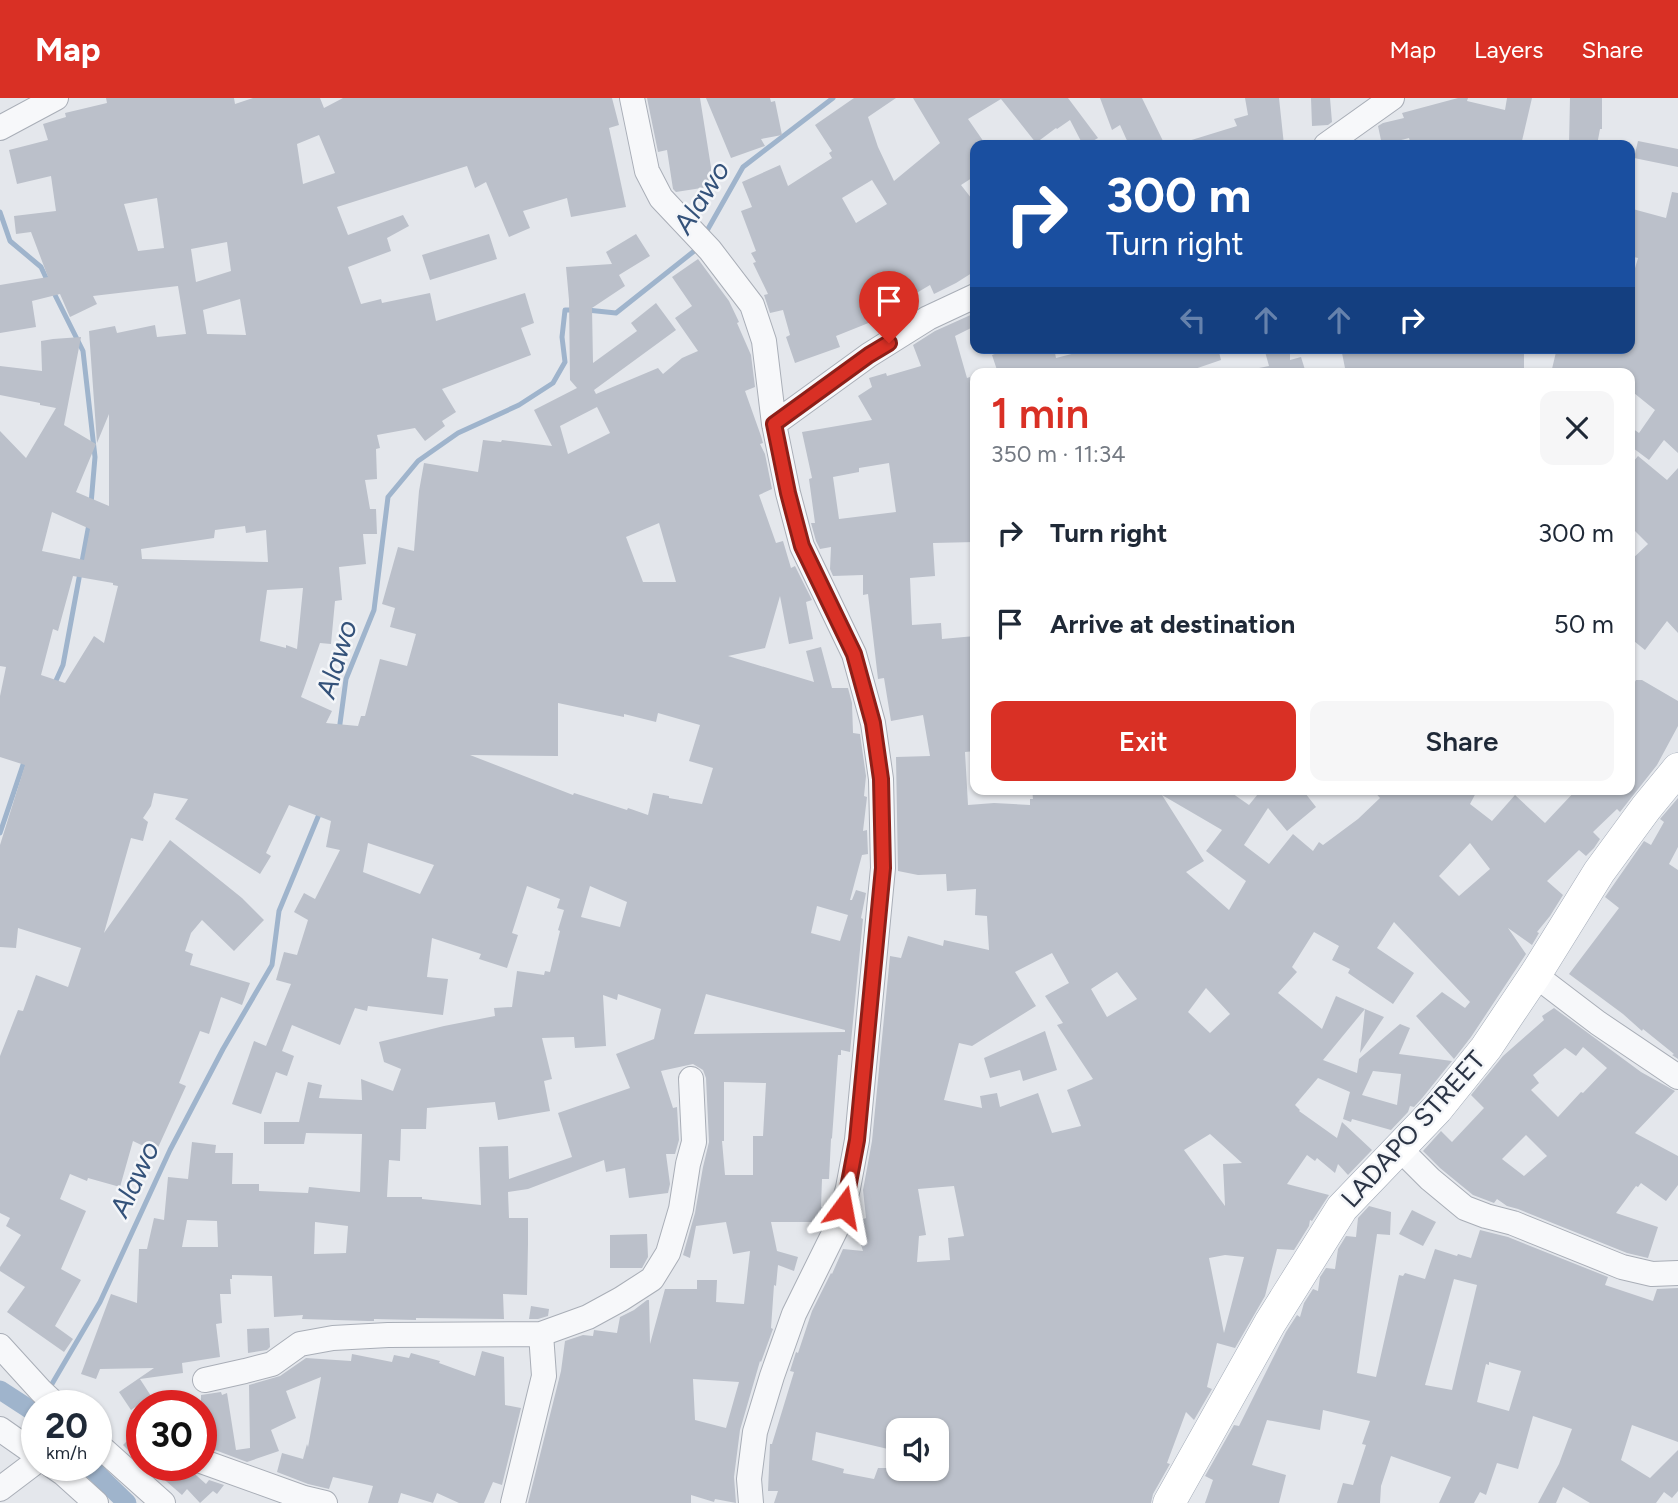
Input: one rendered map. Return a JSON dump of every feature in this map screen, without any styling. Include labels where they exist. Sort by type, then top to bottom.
[{"type":"main road","name":"LADAPO STREET","points":[[1169,1503],[1270,1323],[1342,1208],[1437,1110],[1486,1048],[1599,872],[1678,769]]},
{"type":"street","points":[[0,128],[56,98]]},
{"type":"street","points":[[632,98],[648,171],[661,198],[710,250],[752,306],[764,341],[774,424],[802,546],[854,654],[873,723],[881,779],[883,868],[858,1128],[848,1188],[838,1225],[794,1314],[772,1376],[755,1432],[749,1479],[751,1503]]},
{"type":"street","points":[[1333,140],[1392,98]]},
{"type":"street","points":[[774,424],[869,355],[928,318],[970,298]]},
{"type":"street","points":[[1535,975],[1598,1023],[1678,1077]]},
{"type":"street","points":[[205,1380],[272,1364],[300,1344],[333,1338],[541,1334],[589,1317],[642,1286],[652,1279],[668,1253],[681,1209],[694,1142],[691,1079]]},
{"type":"street","points":[[1399,1148],[1465,1208],[1513,1223],[1622,1267],[1652,1274],[1678,1273]]},
{"type":"street","points":[[513,1503],[544,1376],[541,1334]]},
{"type":"street","points":[[0,1346],[41,1390]]},
{"type":"street","points":[[0,1429],[21,1444]]},
{"type":"street","points":[[217,1467],[325,1503]]},
{"type":"street","points":[[0,1489],[21,1473]]},
{"type":"street","points":[[72,1481],[96,1503]]},
{"type":"street","points":[[146,1481],[163,1503]]},
{"type":"building","points":[[106,98],[234,98],[235,104],[253,98],[320,98],[324,108],[343,98],[612,98],[619,125],[609,128],[626,207],[571,217],[567,198],[523,211],[530,228],[509,237],[486,182],[475,188],[467,166],[337,207],[348,235],[403,215],[409,226],[387,238],[391,251],[348,267],[361,304],[381,299],[382,303],[430,293],[436,321],[525,293],[534,323],[521,328],[531,355],[442,389],[456,412],[442,421],[445,426],[425,441],[415,428],[377,435],[380,448],[376,449],[377,479],[365,480],[370,509],[376,509],[377,534],[363,534],[366,564],[339,567],[342,600],[335,601],[331,644],[320,643],[301,697],[332,711],[326,723],[358,726],[361,716],[365,716],[380,659],[407,666],[416,634],[390,627],[395,608],[382,604],[398,547],[414,551],[424,463],[478,472],[483,440],[552,446],[534,410],[577,388],[570,380],[566,267],[612,264],[606,252],[636,234],[650,256],[619,275],[625,286],[592,308],[593,363],[637,331],[631,323],[656,303],[676,330],[594,390],[596,394],[658,368],[663,374],[682,358],[698,351],[675,318],[692,306],[672,277],[698,259],[729,301],[751,355],[755,387],[745,391],[763,443],[760,444],[765,454],[772,489],[759,495],[776,543],[783,541],[791,568],[795,566],[812,600],[806,602],[813,639],[789,644],[780,596],[765,648],[728,656],[814,682],[806,651],[821,647],[832,688],[848,688],[852,703],[853,733],[860,734],[866,776],[864,796],[867,797],[863,831],[867,830],[868,854],[862,855],[850,900],[856,890],[866,893],[861,918],[850,1052],[841,1050],[841,1055],[838,1055],[829,1179],[822,1179],[821,1207],[827,1208],[823,1222],[771,1222],[777,1251],[798,1257],[794,1271],[778,1265],[776,1286],[774,1285],[773,1329],[760,1361],[740,1430],[734,1477],[736,1503],[715,1499],[714,1502],[691,1495],[691,1503],[528,1503],[561,1371],[565,1341],[583,1335],[593,1336],[594,1330],[617,1333],[620,1317],[649,1300],[650,1344],[665,1289],[697,1289],[697,1280],[717,1280],[716,1302],[744,1304],[750,1251],[733,1254],[726,1222],[696,1226],[690,1258],[683,1255],[695,1213],[709,1142],[706,1078],[703,1070],[693,1064],[661,1071],[673,1108],[677,1107],[679,1140],[675,1154],[666,1154],[670,1184],[668,1193],[629,1198],[625,1168],[606,1172],[604,1160],[528,1189],[508,1192],[509,1218],[528,1218],[527,1295],[503,1294],[504,1319],[416,1318],[368,1321],[302,1319],[303,1315],[274,1317],[272,1276],[232,1275],[231,1294],[220,1294],[222,1323],[216,1324],[220,1357],[182,1363],[183,1373],[140,1379],[147,1390],[126,1390],[126,1402],[119,1392],[154,1368],[100,1369],[96,1379],[81,1374],[111,1294],[137,1303],[139,1249],[147,1249],[154,1218],[164,1220],[168,1177],[188,1179],[192,1142],[216,1145],[215,1153],[233,1153],[232,1184],[259,1184],[259,1191],[308,1193],[309,1187],[360,1192],[362,1134],[306,1133],[304,1144],[264,1144],[264,1122],[299,1122],[308,1082],[322,1085],[319,1098],[362,1100],[361,1079],[393,1091],[401,1069],[384,1062],[379,1042],[495,1016],[494,1008],[512,1007],[517,971],[544,975],[545,971],[550,972],[564,910],[557,908],[560,899],[527,886],[512,933],[518,935],[507,968],[479,959],[481,954],[432,938],[427,977],[448,979],[443,1015],[368,1006],[367,1011],[355,1008],[340,1045],[292,1025],[282,1051],[294,1056],[287,1076],[276,1072],[261,1114],[232,1104],[254,1041],[266,1046],[291,984],[276,980],[284,952],[297,955],[308,920],[294,912],[304,893],[315,899],[340,850],[326,847],[331,821],[289,805],[266,853],[271,856],[260,874],[175,819],[188,799],[154,793],[151,806],[143,818],[148,822],[143,841],[131,838],[104,933],[170,840],[242,898],[264,920],[234,951],[202,920],[191,933],[185,951],[193,954],[190,965],[250,983],[242,1005],[221,997],[209,1034],[200,1031],[179,1083],[186,1086],[156,1152],[133,1141],[120,1187],[88,1178],[87,1181],[70,1174],[60,1199],[86,1211],[61,1269],[81,1280],[55,1326],[73,1339],[64,1352],[7,1312],[25,1287],[0,1271],[21,1235],[6,1226],[10,1218],[0,1213],[0,1056],[18,1010],[23,1011],[36,975],[68,987],[81,948],[18,928],[16,948],[0,947],[0,845],[25,765],[0,757],[0,696],[6,667],[0,666],[0,431],[26,458],[56,408],[0,395],[0,366],[42,371],[41,341],[81,337],[64,425],[96,444],[76,492],[109,506],[109,414],[97,443],[89,331],[115,326],[117,333],[155,325],[157,337],[186,334],[178,286],[93,296],[97,304],[70,317],[60,294],[32,301],[36,327],[0,333],[0,285],[48,277],[31,232],[16,234],[14,216],[56,211],[51,176],[17,184],[9,150],[48,140],[43,124],[66,117],[65,113],[107,103]],"holes":[[[319,135],[335,173],[303,184],[297,144]],[[157,198],[164,248],[138,251],[124,204]],[[227,242],[231,271],[196,282],[191,249]],[[240,299],[246,335],[207,334],[203,310]],[[597,407],[610,433],[568,454],[560,426]],[[52,512],[90,529],[84,560],[42,551]],[[659,523],[676,582],[643,582],[626,537]],[[245,526],[246,533],[266,530],[268,562],[142,559],[141,549],[214,538],[215,530]],[[73,576],[118,586],[104,643],[94,636],[65,683],[41,675],[53,629],[58,631]],[[303,588],[297,649],[260,641],[267,590]],[[558,703],[656,722],[658,713],[700,725],[689,761],[713,768],[702,804],[653,793],[648,815],[574,793],[573,795],[470,755],[558,756]],[[368,843],[434,865],[420,894],[363,872]],[[590,886],[627,902],[620,927],[581,917]],[[817,906],[848,915],[840,941],[811,933]],[[618,994],[661,1009],[654,1039],[616,1054],[630,1088],[558,1113],[572,1157],[509,1179],[508,1146],[479,1147],[481,1205],[422,1197],[387,1197],[389,1160],[400,1161],[401,1129],[426,1129],[427,1108],[495,1102],[498,1120],[550,1111],[544,1081],[552,1079],[542,1038],[574,1037],[575,1048],[606,1046],[603,995],[617,1000]],[[706,994],[845,1032],[694,1034]],[[724,1082],[766,1083],[763,1136],[753,1136],[753,1175],[725,1175],[722,1141]],[[187,1220],[217,1221],[218,1247],[182,1247]],[[315,1222],[348,1226],[346,1253],[314,1254]],[[693,1379],[739,1382],[726,1428],[695,1420]]]},
{"type":"building","points":[[647,98],[700,98],[714,186],[676,192],[673,189],[667,150],[658,152]]},
{"type":"building","points":[[706,98],[770,98],[771,102],[775,101],[782,135],[761,139],[765,146],[731,158]]},
{"type":"building","points":[[854,98],[896,98],[868,117],[894,181],[940,143],[913,98],[1068,98],[1098,138],[1080,140],[1070,120],[1040,140],[1034,140],[1001,99],[968,119],[983,140],[970,140],[970,179],[961,185],[970,197],[970,274],[934,294],[930,285],[908,298],[901,287],[876,305],[881,318],[836,336],[840,347],[795,363],[786,337],[790,335],[783,310],[770,313],[764,295],[768,294],[753,263],[756,262],[751,253],[756,251],[741,211],[752,207],[742,182],[780,165],[788,186],[832,158],[829,153],[832,151],[815,125]],"holes":[[[872,180],[887,204],[856,223],[842,198]]]},
{"type":"building","points":[[1100,98],[1142,98],[1163,140],[1127,140],[1120,125],[1112,130]]},
{"type":"building","points":[[1245,98],[1279,98],[1283,140],[1192,140],[1237,126],[1234,119],[1248,115]]},
{"type":"building","points":[[1311,98],[1330,98],[1332,122],[1328,125],[1312,126]]},
{"type":"building","points":[[1458,98],[1468,98],[1467,101],[1505,110],[1507,98],[1532,98],[1522,140],[1381,140],[1378,126],[1404,118],[1402,113]]},
{"type":"building","points":[[1570,98],[1602,98],[1602,129],[1598,140],[1569,140]]},
{"type":"building","points":[[1638,141],[1678,149],[1678,167],[1635,158]]},
{"type":"building","points":[[1672,192],[1678,193],[1678,453],[1664,440],[1649,460],[1635,450],[1635,430],[1639,433],[1655,410],[1635,394],[1635,368],[1552,368],[1556,354],[1635,354],[1635,268],[1638,258],[1635,257],[1635,210],[1666,218]]},
{"type":"building","points":[[489,234],[497,259],[430,280],[422,255]]},
{"type":"building","points":[[970,315],[970,328],[955,336],[967,378],[970,377],[970,542],[933,543],[935,576],[910,578],[912,625],[941,623],[942,639],[970,636],[970,752],[965,752],[968,805],[1030,805],[1033,795],[1162,795],[1235,795],[1249,805],[1257,795],[1307,795],[1316,807],[1287,831],[1268,808],[1244,845],[1269,864],[1293,834],[1313,851],[1319,842],[1323,845],[1358,819],[1380,798],[1377,795],[1475,795],[1470,804],[1492,821],[1515,795],[1545,823],[1571,795],[1633,795],[1620,812],[1617,809],[1593,832],[1600,839],[1586,856],[1579,850],[1547,881],[1563,895],[1537,932],[1539,933],[1532,945],[1508,928],[1526,954],[1454,1059],[1416,1016],[1442,992],[1465,1008],[1470,1002],[1394,922],[1377,948],[1414,973],[1393,1004],[1348,973],[1350,969],[1332,960],[1339,946],[1314,932],[1292,967],[1297,972],[1278,993],[1322,1029],[1336,996],[1365,1009],[1323,1060],[1357,1073],[1359,1059],[1400,1024],[1410,1028],[1399,1054],[1452,1061],[1423,1097],[1414,1107],[1410,1106],[1408,1112],[1391,1130],[1343,1119],[1350,1092],[1318,1078],[1295,1105],[1299,1111],[1337,1138],[1342,1122],[1372,1150],[1348,1175],[1338,1164],[1335,1173],[1317,1158],[1315,1161],[1307,1155],[1287,1184],[1329,1195],[1312,1221],[1310,1220],[1294,1250],[1277,1249],[1265,1296],[1235,1348],[1217,1343],[1207,1387],[1212,1389],[1194,1420],[1186,1412],[1167,1463],[1170,1464],[1153,1494],[1151,1503],[774,1503],[778,1491],[768,1491],[770,1444],[794,1372],[790,1371],[796,1352],[798,1353],[812,1311],[843,1249],[863,1251],[854,1223],[866,1218],[863,1190],[872,1141],[890,956],[901,958],[908,936],[943,946],[944,940],[989,950],[987,916],[975,915],[976,889],[947,891],[946,874],[918,875],[898,871],[896,757],[930,756],[923,715],[891,721],[884,678],[878,679],[868,594],[863,595],[863,575],[833,576],[830,569],[831,547],[820,549],[811,523],[815,523],[809,479],[812,478],[802,432],[872,420],[858,396],[872,387],[869,378],[921,366],[913,345],[935,331]],"holes":[[[889,463],[896,512],[839,519],[833,477],[859,472],[859,468]],[[1162,795],[1222,830],[1206,851],[1246,881],[1229,910],[1186,872],[1204,861]],[[1470,843],[1490,869],[1459,896],[1439,876]],[[1052,953],[1069,983],[1045,996],[1063,1023],[1057,1025],[1093,1079],[1067,1090],[1081,1126],[1052,1133],[1038,1093],[1000,1107],[997,1093],[980,1096],[982,1108],[944,1100],[959,1043],[972,1046],[1036,1006],[1015,972]],[[1117,972],[1137,999],[1107,1017],[1091,989]],[[1206,988],[1230,1014],[1210,1033],[1188,1012]],[[1373,1071],[1401,1074],[1397,1105],[1362,1095]],[[1210,1134],[1242,1163],[1223,1164],[1225,1206],[1184,1150]],[[954,1186],[964,1236],[948,1238],[950,1260],[917,1262],[919,1236],[926,1235],[918,1189]],[[1225,1255],[1244,1257],[1224,1333],[1209,1258]],[[886,1418],[949,1418],[949,1481],[886,1481],[886,1468],[878,1468],[874,1479],[843,1473],[844,1469],[812,1460],[816,1432],[886,1449]]]},
{"type":"building","points":[[1055,354],[1056,358],[1072,354],[1220,354],[1221,360],[1198,368],[996,368],[992,355]]},
{"type":"building","points":[[1266,354],[1290,354],[1290,360],[1301,357],[1304,368],[1259,368],[1269,366]]},
{"type":"building","points":[[1342,354],[1524,354],[1524,368],[1345,368]]},
{"type":"building","points":[[1638,456],[1667,480],[1678,468],[1678,633],[1667,621],[1645,650],[1635,642],[1635,556],[1648,544],[1635,531],[1635,460]]},
{"type":"building","points":[[1636,680],[1642,680],[1678,701],[1678,726],[1657,765],[1635,793]]},
{"type":"building","points":[[1678,798],[1678,847],[1669,864],[1678,870],[1678,1059],[1643,1029],[1642,1031],[1569,974],[1619,908],[1605,897],[1644,841],[1651,845],[1664,822],[1660,819]]},
{"type":"building","points":[[1554,1008],[1641,1072],[1675,1091],[1635,1133],[1678,1156],[1678,1185],[1666,1201],[1641,1183],[1616,1213],[1658,1227],[1648,1258],[1627,1253],[1507,1206],[1497,1199],[1494,1203],[1473,1195],[1423,1151],[1441,1131],[1452,1142],[1484,1108],[1471,1095],[1503,1056],[1544,1020],[1542,1016]],"holes":[[[1583,1047],[1607,1068],[1558,1117],[1531,1090],[1539,1083],[1533,1075],[1565,1048],[1576,1056]],[[1526,1135],[1547,1156],[1524,1176],[1502,1159]]]},
{"type":"building","points":[[1365,1009],[1384,1017],[1360,1053]]},
{"type":"building","points":[[1045,1031],[1057,1070],[1023,1081],[1020,1070],[990,1078],[984,1058]]},
{"type":"building","points":[[1369,1206],[1391,1212],[1390,1235],[1377,1234],[1357,1373],[1376,1377],[1399,1275],[1403,1276],[1405,1273],[1425,1279],[1435,1249],[1471,1258],[1480,1230],[1508,1237],[1608,1277],[1605,1285],[1653,1301],[1657,1289],[1678,1288],[1678,1442],[1632,1425],[1621,1460],[1650,1478],[1678,1450],[1678,1491],[1672,1498],[1664,1492],[1656,1503],[1590,1503],[1563,1487],[1556,1503],[1538,1503],[1559,1464],[1572,1429],[1533,1416],[1518,1469],[1497,1463],[1486,1495],[1480,1492],[1474,1503],[1439,1503],[1451,1477],[1391,1456],[1381,1486],[1380,1503],[1337,1503],[1343,1483],[1353,1485],[1366,1445],[1362,1444],[1370,1421],[1323,1410],[1320,1430],[1267,1420],[1252,1465],[1286,1475],[1279,1503],[1205,1503],[1213,1480],[1205,1476],[1234,1425],[1239,1426],[1286,1332],[1297,1315],[1300,1317],[1304,1303],[1313,1289],[1318,1291],[1320,1277],[1326,1268],[1335,1269],[1338,1249],[1346,1236],[1356,1237],[1358,1218]],"holes":[[[1454,1279],[1477,1285],[1452,1390],[1425,1385]],[[1489,1362],[1521,1371],[1509,1411],[1477,1402],[1486,1364],[1489,1365]]]},
{"type":"building","points":[[1412,1210],[1436,1222],[1423,1246],[1399,1234]]},
{"type":"building","points":[[647,1234],[648,1257],[642,1268],[610,1268],[610,1235]]},
{"type":"building","points":[[531,1306],[549,1309],[548,1316],[529,1319]]},
{"type":"building","points":[[269,1328],[270,1347],[267,1350],[248,1353],[247,1329]]},
{"type":"building","points":[[482,1351],[504,1357],[505,1405],[521,1408],[502,1485],[493,1482],[484,1503],[459,1503],[437,1493],[433,1503],[401,1493],[398,1503],[368,1503],[373,1486],[333,1477],[329,1489],[277,1472],[282,1453],[303,1459],[307,1444],[308,1447],[321,1377],[286,1391],[296,1418],[271,1430],[279,1451],[247,1462],[217,1451],[217,1393],[221,1392],[222,1395],[227,1393],[236,1450],[250,1448],[249,1385],[280,1376],[306,1358],[351,1361],[352,1354],[392,1362],[394,1355],[409,1358],[411,1353],[440,1361],[439,1363],[475,1376]]},
{"type":"building","points":[[166,1481],[203,1481],[206,1484],[212,1481],[224,1485],[217,1494],[213,1491],[200,1503],[187,1489],[182,1495]]},
{"type":"waterway","name":"Alawo","points":[[704,236],[743,167],[833,98]]},
{"type":"waterway","points":[[0,212],[10,241],[41,267],[48,282]]},
{"type":"waterway","name":"Alawo","points":[[587,310],[616,313],[698,248]]},
{"type":"waterway","points":[[53,291],[83,351],[95,457],[91,504]]},
{"type":"waterway","name":"Alawo","points":[[339,731],[346,679],[374,610],[388,497],[418,461],[458,433],[519,405],[553,383],[565,362],[562,337],[565,310],[574,310]]},
{"type":"waterway","points":[[54,685],[63,665],[89,524]]},
{"type":"waterway","points":[[0,833],[25,759]]},
{"type":"waterway","name":"Alawo","points":[[49,1389],[100,1302],[170,1150],[223,1049],[272,965],[279,911],[320,812]]},
{"type":"waterway","points":[[0,1390],[21,1404]]},
{"type":"waterway","points":[[104,1481],[127,1503]]},
{"type":"route","points":[[843,1207],[857,1140],[869,1026],[883,868],[881,779],[873,723],[854,654],[802,546],[774,424],[889,343]]}]
